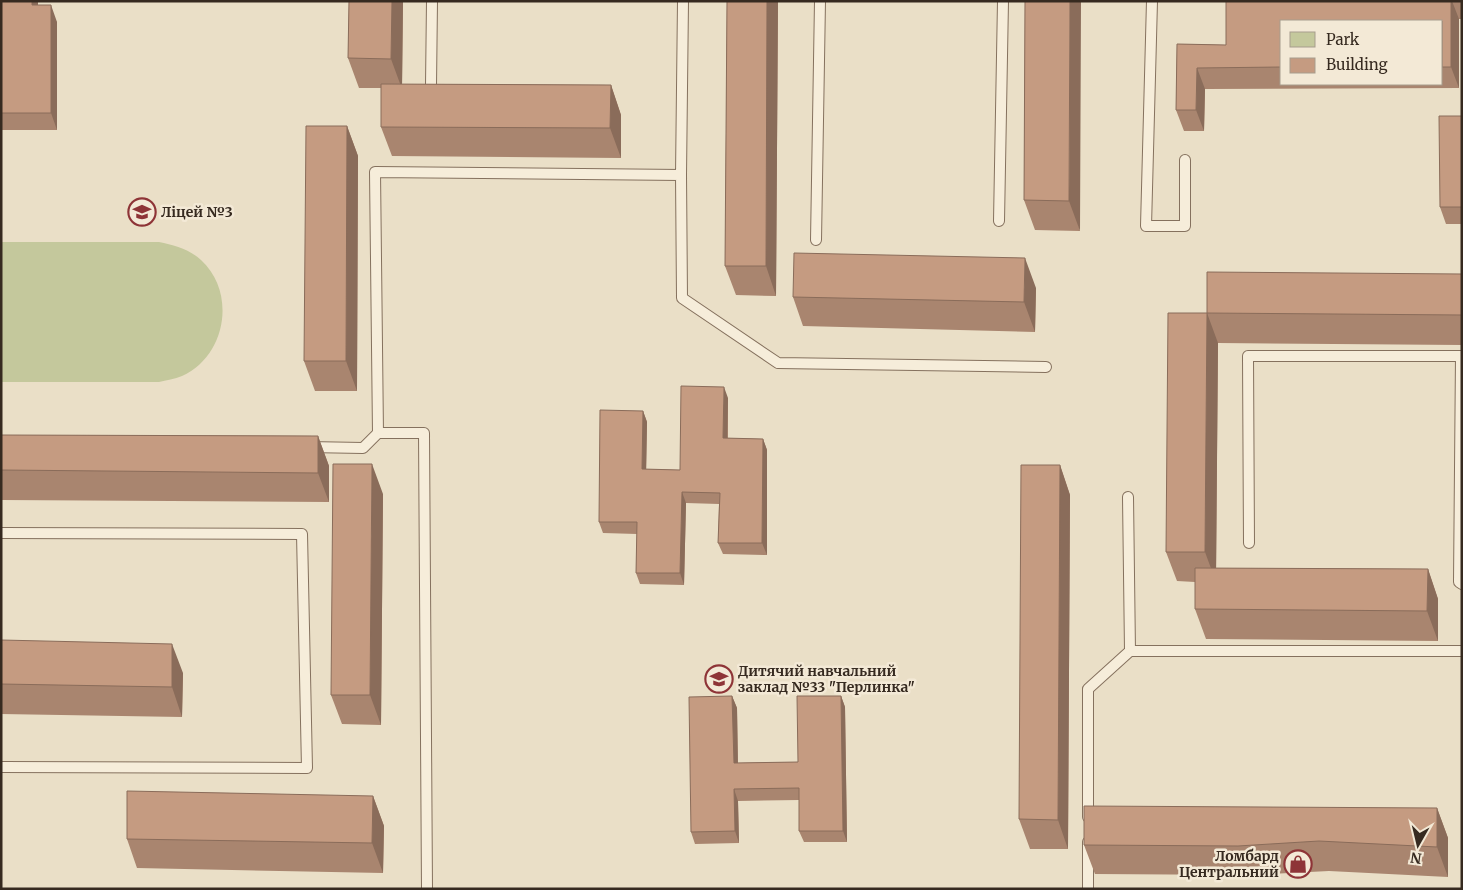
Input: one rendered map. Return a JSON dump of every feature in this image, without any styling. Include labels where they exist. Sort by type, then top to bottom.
[{"type":"lane","points":[[431,85],[432,1]]},
{"type":"lane","points":[[683,1],[682,298],[778,363],[1046,367]]},
{"type":"lane","points":[[816,240],[820,1]]},
{"type":"lane","points":[[999,221],[1003,1]]},
{"type":"lane","points":[[1152,1],[1146,226],[1185,226],[1185,160]]},
{"type":"lane","points":[[378,433],[375,172],[681,175]]},
{"type":"lane","points":[[1249,543],[1248,356],[1461,356],[1460,582],[1462,584]]},
{"type":"lane","points":[[295,447],[363,448],[378,433],[424,433],[427,889]]},
{"type":"lane","points":[[1128,497],[1130,651]]},
{"type":"lane","points":[[1,533],[302,534],[307,768],[1,767]]},
{"type":"lane","points":[[1088,889],[1088,689],[1130,651],[1462,651]]},
{"type":"green space","points":[[1,242],[159,242],[186,250],[201,260],[212,274],[219,289],[222,323],[217,339],[209,354],[197,367],[182,376],[159,382],[1,382]]},
{"type":"building","points":[[1,1],[32,1],[32,5],[51,5],[51,113],[1,113]]},
{"type":"building","points":[[349,1],[392,1],[391,59],[348,58]]},
{"type":"building","points":[[727,1],[767,1],[766,266],[725,266]]},
{"type":"building","points":[[1025,1],[1070,1],[1069,201],[1024,200]]},
{"type":"building","points":[[1226,1],[1451,1],[1451,67],[1443,67],[1443,20],[1280,20],[1280,67],[1197,68],[1196,110],[1176,110],[1177,44],[1226,45]]},
{"type":"building","points":[[381,84],[611,85],[610,128],[381,127]]},
{"type":"building","points":[[1439,116],[1462,116],[1462,207],[1440,207]]},
{"type":"building","points":[[306,126],[347,126],[346,361],[304,361]]},
{"type":"building","points":[[794,253],[1025,258],[1024,302],[793,297]]},
{"type":"building","points":[[1207,272],[1462,274],[1462,315],[1207,313]]},
{"type":"building","points":[[1168,313],[1207,313],[1205,552],[1166,552]]},
{"type":"building","points":[[681,386],[724,387],[723,438],[763,439],[762,543],[718,543],[720,493],[682,492],[680,573],[636,573],[637,522],[599,522],[600,410],[643,411],[642,469],[680,470]]},
{"type":"building","points":[[1,435],[318,436],[318,473],[1,470]]},
{"type":"building","points":[[333,464],[372,464],[370,695],[331,695]]},
{"type":"building","points":[[1021,465],[1060,465],[1058,820],[1019,819]]},
{"type":"building","points":[[1195,568],[1428,569],[1427,611],[1195,609]]},
{"type":"building","points":[[1,640],[172,644],[172,687],[1,684]]},
{"type":"building","points":[[732,696],[734,763],[798,762],[797,696],[841,696],[843,831],[799,831],[799,788],[734,789],[735,831],[691,832],[689,697]]},
{"type":"building","points":[[127,791],[373,796],[372,843],[127,839]]},
{"type":"building","points":[[1084,806],[1437,808],[1437,847],[1319,841],[1238,846],[1084,845]]},
{"type":"place","name":"Ліцей №3","points":[[142,212]]},
{"type":"place","name":"Дитячий навчальний заклад №33 \"Перлинка\"","points":[[719,679]]},
{"type":"place","name":"Ломбард Центральний","points":[[1298,864]]}]
